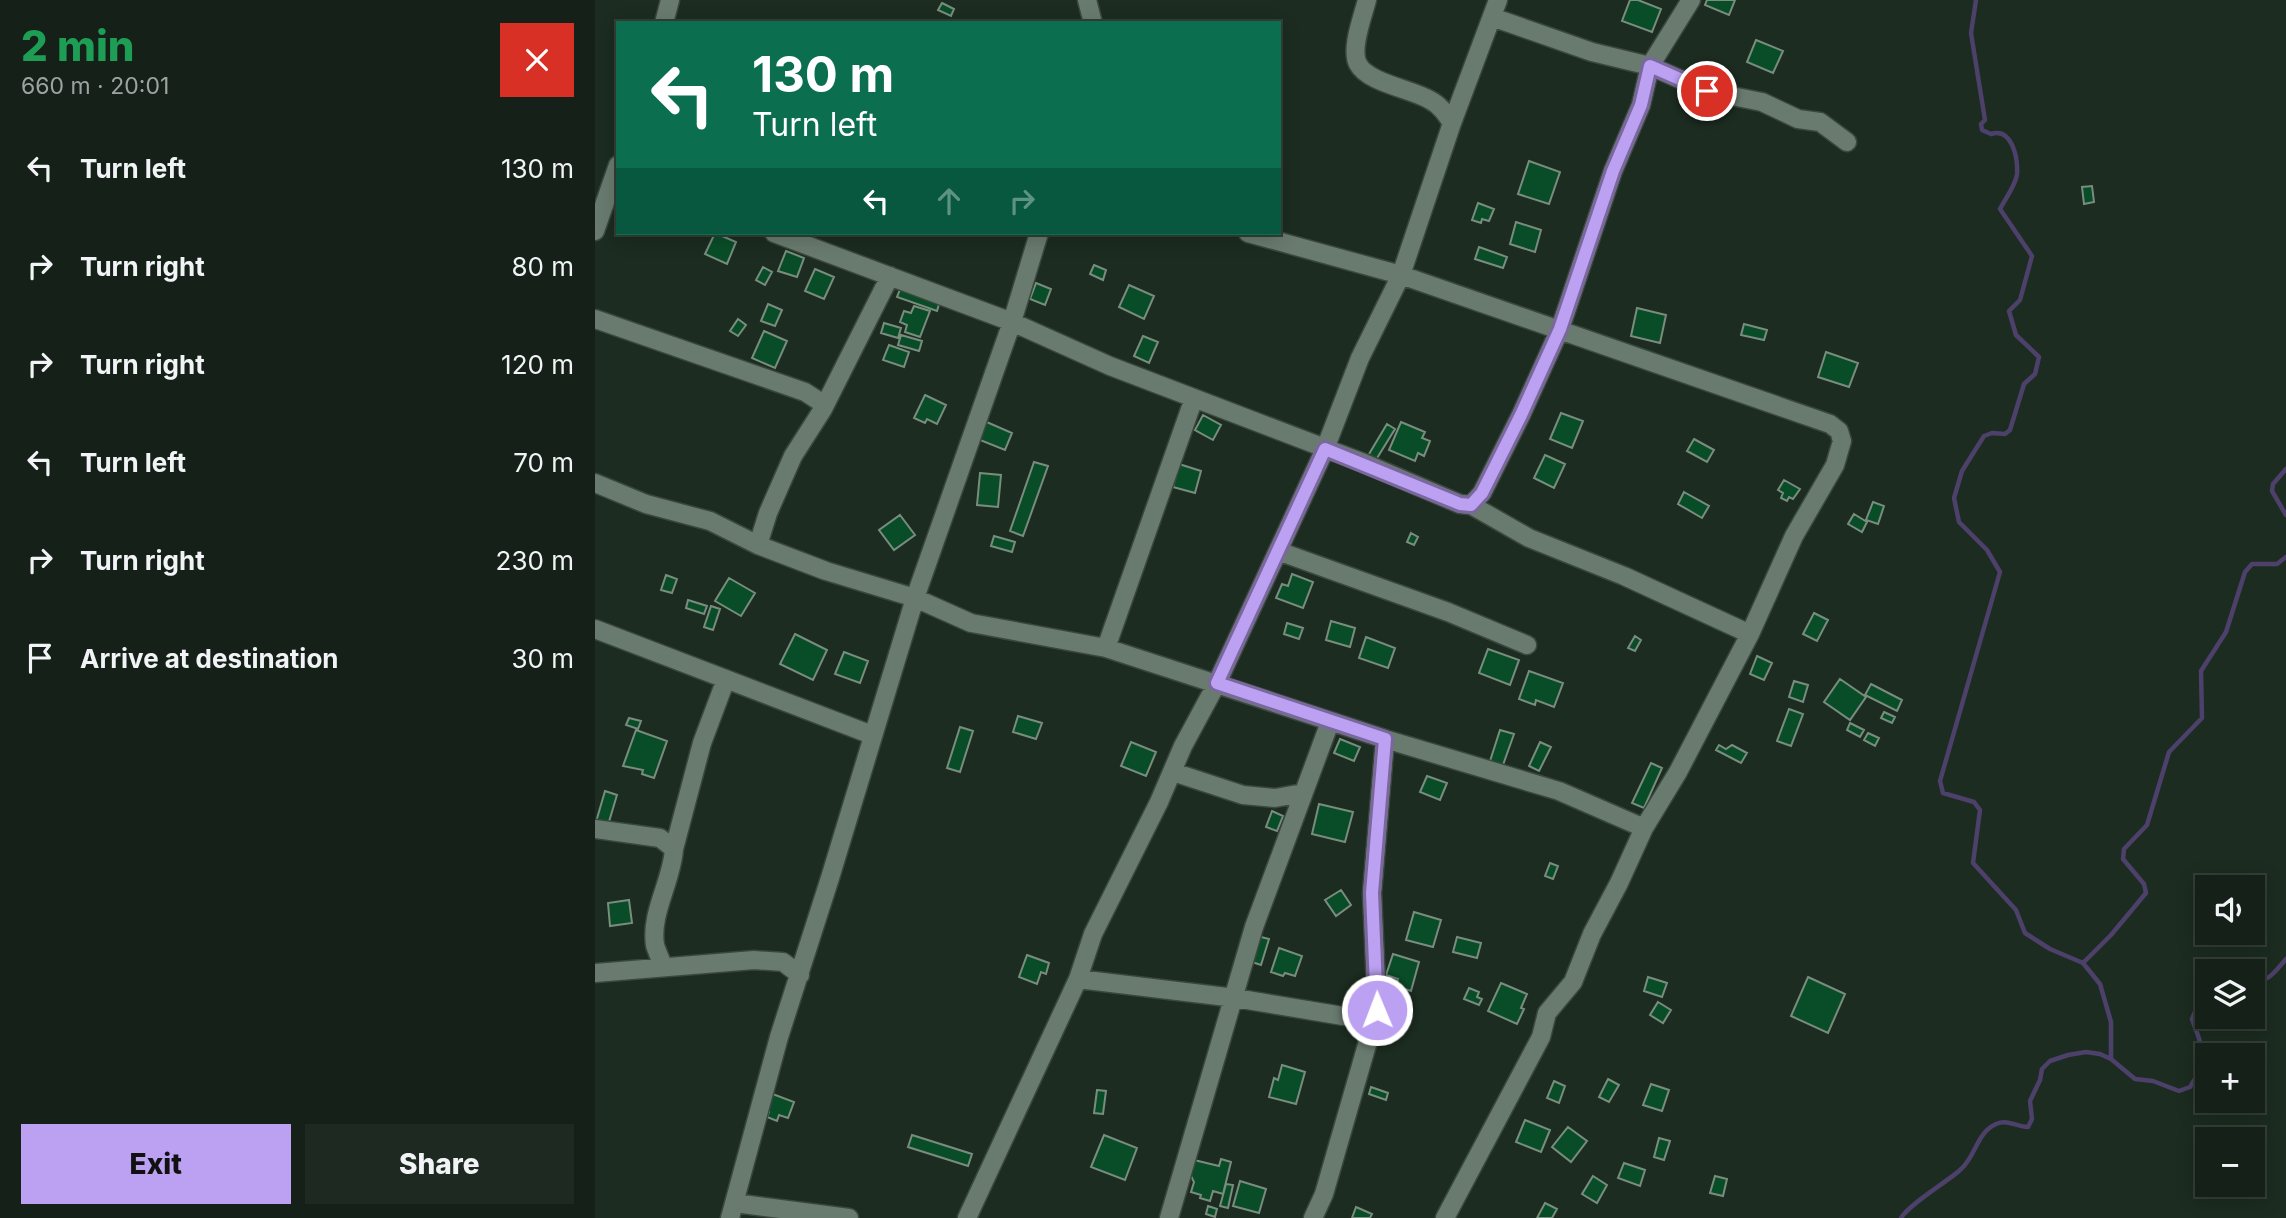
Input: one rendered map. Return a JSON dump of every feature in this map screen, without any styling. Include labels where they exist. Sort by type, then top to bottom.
[{"type":"street","points":[[665,21],[670,0]]},
{"type":"street","points":[[1087,0],[1092,21]]},
{"type":"street","points":[[1367,0],[1355,44],[1357,63],[1368,75],[1430,99],[1442,108],[1452,124]]},
{"type":"street","points":[[1471,505],[1482,493],[1560,329],[1613,171],[1641,105],[1650,66],[1691,0]]},
{"type":"street","points":[[967,1218],[1078,979],[1093,934],[1173,772],[1183,746],[1217,683],[1325,449],[1360,358],[1401,275],[1452,124],[1495,9],[1592,52],[1650,66],[1707,91],[1762,102],[1798,119],[1819,122],[1847,142]]},
{"type":"street","points":[[595,231],[611,174]]},
{"type":"street","points":[[780,235],[1012,322],[1110,366],[1460,504],[1471,505],[1529,538],[1624,576],[1750,634]]},
{"type":"street","points":[[849,1218],[733,1211],[779,1037],[872,734],[915,597],[1012,322],[1038,235]]},
{"type":"street","points":[[1255,235],[1401,275],[1560,329],[1830,424],[1839,431],[1842,440],[1835,465],[1794,536],[1750,634],[1678,772],[1644,828],[1592,934],[1573,982],[1546,1013],[1541,1037],[1445,1218]]},
{"type":"street","points":[[758,545],[768,513],[793,456],[823,408],[890,275]]},
{"type":"street","points":[[595,319],[805,392],[822,403],[823,408]]},
{"type":"street","points":[[1106,648],[1193,398]]},
{"type":"street","points":[[595,483],[646,504],[710,522],[758,545],[826,571],[915,597],[971,623],[1106,648],[1330,722],[1559,791],[1644,828]]},
{"type":"street","points":[[1278,551],[1448,612],[1527,645]]},
{"type":"street","points":[[595,629],[872,734]]},
{"type":"street","points":[[663,966],[655,945],[657,914],[673,865],[674,849],[702,743],[726,679]]},
{"type":"street","points":[[1170,1218],[1254,927],[1330,722]]},
{"type":"street","points":[[1313,1218],[1327,1182],[1377,1010],[1372,893],[1385,739]]},
{"type":"street","points":[[1173,772],[1243,795],[1275,798],[1303,793]]},
{"type":"street","points":[[595,830],[660,838],[674,849]]},
{"type":"street","points":[[595,973],[754,960],[783,962],[800,975]]},
{"type":"street","points":[[1078,979],[1235,998],[1343,1016],[1377,1010]]},
{"type":"building","points":[[1630,0],[1638,0],[1661,9],[1652,32],[1622,21]]},
{"type":"building","points":[[1707,0],[1735,0],[1729,15],[1705,5]]},
{"type":"building","points":[[942,3],[954,9],[951,16],[938,10]]},
{"type":"building","points":[[1756,40],[1783,51],[1773,73],[1747,62]]},
{"type":"building","points":[[1529,161],[1560,172],[1549,204],[1518,194]]},
{"type":"building","points":[[2092,186],[2094,202],[2084,204],[2082,187]]},
{"type":"building","points":[[1478,203],[1494,209],[1489,221],[1482,219],[1481,223],[1472,220]]},
{"type":"building","points":[[1516,222],[1541,230],[1535,252],[1510,244]]},
{"type":"building","points":[[714,235],[736,242],[727,264],[705,254]]},
{"type":"building","points":[[1479,247],[1507,257],[1503,268],[1475,259]]},
{"type":"building","points":[[786,251],[804,258],[797,277],[778,271]]},
{"type":"building","points":[[1094,265],[1106,270],[1103,280],[1090,274]]},
{"type":"building","points":[[763,267],[772,272],[765,285],[756,280]]},
{"type":"building","points":[[815,269],[834,277],[824,299],[805,291]]},
{"type":"building","points":[[1036,283],[1051,289],[1045,305],[1030,299]]},
{"type":"building","points":[[1129,285],[1154,296],[1144,319],[1119,307]]},
{"type":"building","points":[[901,287],[940,301],[937,311],[897,297]]},
{"type":"building","points":[[768,304],[782,310],[775,326],[761,321]]},
{"type":"building","points":[[914,306],[930,311],[920,337],[905,332],[907,325],[900,322],[904,311],[911,313]]},
{"type":"building","points":[[1637,308],[1666,315],[1660,343],[1631,336]]},
{"type":"building","points":[[738,319],[746,325],[738,336],[730,331]]},
{"type":"building","points":[[884,323],[901,328],[898,338],[881,333]]},
{"type":"building","points":[[1744,324],[1767,330],[1764,340],[1741,335]]},
{"type":"building","points":[[764,331],[787,341],[775,368],[752,358]]},
{"type":"building","points":[[901,335],[922,341],[919,351],[898,345]]},
{"type":"building","points":[[1143,336],[1158,342],[1149,363],[1134,356]]},
{"type":"building","points":[[889,345],[909,352],[904,367],[883,360]]},
{"type":"building","points":[[1826,352],[1858,363],[1849,387],[1818,377]]},
{"type":"building","points":[[925,395],[946,405],[937,424],[927,419],[925,423],[914,418]]},
{"type":"building","points":[[1561,413],[1583,421],[1572,448],[1550,439]]},
{"type":"building","points":[[1203,415],[1221,425],[1213,440],[1195,430]]},
{"type":"building","points":[[982,420],[1012,433],[1005,450],[975,438]]},
{"type":"building","points":[[1401,422],[1425,432],[1422,438],[1430,441],[1424,456],[1418,453],[1415,461],[1389,450]]},
{"type":"building","points":[[1387,424],[1395,429],[1374,463],[1366,459]]},
{"type":"building","points":[[1694,439],[1714,450],[1707,462],[1687,451]]},
{"type":"building","points":[[1545,455],[1565,464],[1554,488],[1534,478]]},
{"type":"building","points":[[1034,462],[1048,466],[1023,536],[1010,531]]},
{"type":"building","points":[[1179,464],[1201,471],[1195,493],[1173,487]]},
{"type":"building","points":[[980,473],[1001,475],[998,507],[977,505]]},
{"type":"building","points":[[1784,480],[1800,489],[1793,499],[1789,497],[1787,501],[1781,498],[1783,493],[1778,490]]},
{"type":"building","points":[[1684,492],[1709,506],[1702,518],[1678,504]]},
{"type":"building","points":[[1873,502],[1884,506],[1878,524],[1866,520]]},
{"type":"building","points":[[1854,514],[1867,522],[1862,532],[1848,524]]},
{"type":"building","points":[[900,515],[915,535],[894,550],[879,530]]},
{"type":"building","points":[[1411,533],[1418,537],[1414,545],[1407,542]]},
{"type":"building","points":[[994,536],[1015,542],[1012,552],[991,546]]},
{"type":"building","points":[[1292,574],[1313,582],[1303,608],[1276,598],[1282,584],[1288,586]]},
{"type":"building","points":[[666,575],[677,579],[672,593],[661,590]]},
{"type":"building","points":[[729,578],[755,593],[741,616],[715,601]]},
{"type":"building","points":[[688,600],[707,606],[704,614],[686,608]]},
{"type":"building","points":[[711,606],[720,609],[713,630],[704,627]]},
{"type":"building","points":[[1814,613],[1828,620],[1817,641],[1803,634]]},
{"type":"building","points":[[1331,621],[1355,628],[1350,647],[1326,640]]},
{"type":"building","points":[[1287,623],[1303,628],[1299,639],[1284,634]]},
{"type":"building","points":[[795,634],[827,650],[813,680],[780,664]]},
{"type":"building","points":[[1635,636],[1641,640],[1635,651],[1628,648]]},
{"type":"building","points":[[1366,637],[1395,648],[1388,668],[1359,658]]},
{"type":"building","points":[[1488,649],[1519,660],[1510,685],[1479,673]]},
{"type":"building","points":[[844,652],[868,661],[860,683],[835,674]]},
{"type":"building","points":[[1757,656],[1772,663],[1764,680],[1750,674]]},
{"type":"building","points":[[1529,671],[1563,683],[1554,707],[1536,700],[1535,705],[1519,699]]},
{"type":"building","points":[[1840,679],[1866,697],[1850,720],[1824,702]]},
{"type":"building","points":[[1794,681],[1808,685],[1803,702],[1789,697]]},
{"type":"building","points":[[1871,684],[1902,700],[1897,711],[1865,695]]},
{"type":"building","points":[[1789,709],[1803,714],[1791,746],[1777,741]]},
{"type":"building","points":[[1884,712],[1895,717],[1892,723],[1881,718]]},
{"type":"building","points":[[1018,716],[1042,723],[1036,739],[1013,732]]},
{"type":"building","points":[[629,718],[641,721],[638,729],[626,725]]},
{"type":"building","points":[[1850,723],[1864,730],[1860,737],[1847,730]]},
{"type":"building","points":[[960,727],[973,731],[960,772],[947,768]]},
{"type":"building","points":[[636,730],[667,741],[654,778],[642,774],[643,770],[623,766]]},
{"type":"building","points":[[1500,730],[1514,734],[1503,765],[1490,761]]},
{"type":"building","points":[[1868,733],[1879,738],[1875,746],[1864,740]]},
{"type":"building","points":[[1340,739],[1360,747],[1354,761],[1334,753]]},
{"type":"building","points":[[1131,742],[1156,752],[1146,776],[1121,766]]},
{"type":"building","points":[[1540,742],[1551,747],[1539,771],[1529,766]]},
{"type":"building","points":[[1719,745],[1726,749],[1732,745],[1747,753],[1741,763],[1716,750]]},
{"type":"building","points":[[1651,763],[1662,768],[1644,808],[1632,803]]},
{"type":"building","points":[[1427,776],[1447,783],[1440,800],[1420,792]]},
{"type":"building","points":[[605,791],[617,795],[608,825],[596,822]]},
{"type":"building","points":[[1319,804],[1353,812],[1345,842],[1312,834]]},
{"type":"building","points":[[1272,811],[1283,816],[1277,831],[1266,827]]},
{"type":"building","points":[[1550,863],[1558,866],[1553,879],[1545,876]]},
{"type":"building","points":[[1341,890],[1351,905],[1336,916],[1325,900]]},
{"type":"building","points":[[629,900],[632,923],[610,926],[608,903]]},
{"type":"building","points":[[1414,912],[1441,920],[1433,947],[1406,940]]},
{"type":"building","points":[[1257,936],[1269,939],[1261,965],[1249,961]]},
{"type":"building","points":[[1457,937],[1481,943],[1477,958],[1453,952]]},
{"type":"building","points":[[1279,948],[1302,956],[1295,976],[1271,972]]},
{"type":"building","points":[[1393,954],[1419,962],[1411,991],[1396,986],[1398,979],[1386,975]]},
{"type":"building","points":[[1027,955],[1049,963],[1046,974],[1041,972],[1037,984],[1019,977]]},
{"type":"building","points":[[1648,977],[1667,983],[1662,997],[1644,991]]},
{"type":"building","points":[[1808,977],[1845,994],[1828,1033],[1791,1016]]},
{"type":"building","points":[[1501,983],[1527,994],[1517,1024],[1488,1011]]},
{"type":"building","points":[[1469,988],[1479,992],[1477,997],[1482,999],[1479,1005],[1464,999]]},
{"type":"building","points":[[1658,1002],[1671,1010],[1663,1023],[1650,1015]]},
{"type":"building","points":[[1282,1065],[1305,1072],[1296,1104],[1269,1097],[1274,1078],[1278,1080]]},
{"type":"building","points":[[1608,1079],[1619,1085],[1609,1102],[1599,1097]]},
{"type":"building","points":[[1554,1081],[1565,1086],[1559,1103],[1547,1098]]},
{"type":"building","points":[[1651,1084],[1669,1090],[1662,1111],[1643,1105]]},
{"type":"building","points":[[1371,1087],[1388,1093],[1386,1100],[1369,1094]]},
{"type":"building","points":[[1097,1090],[1106,1091],[1103,1114],[1094,1113]]},
{"type":"building","points":[[770,1093],[794,1102],[788,1118],[779,1115],[777,1121],[767,1117],[769,1112],[764,1110]]},
{"type":"building","points":[[1525,1120],[1550,1130],[1541,1152],[1516,1142]]},
{"type":"building","points":[[1568,1127],[1587,1141],[1571,1162],[1552,1147]]},
{"type":"building","points":[[912,1135],[972,1154],[968,1166],[908,1147]]},
{"type":"building","points":[[1104,1135],[1137,1148],[1125,1180],[1091,1167]]},
{"type":"building","points":[[1659,1138],[1670,1141],[1664,1160],[1654,1157]]},
{"type":"building","points":[[1221,1159],[1231,1162],[1223,1194],[1213,1191],[1210,1201],[1191,1192],[1194,1182],[1190,1174],[1194,1160],[1219,1166]]},
{"type":"building","points":[[1624,1163],[1645,1170],[1640,1186],[1618,1178]]},
{"type":"building","points":[[1593,1176],[1607,1185],[1597,1203],[1582,1194]]},
{"type":"building","points":[[1715,1176],[1727,1179],[1723,1196],[1710,1193]]},
{"type":"building","points":[[1240,1181],[1266,1189],[1259,1213],[1233,1206]]},
{"type":"building","points":[[1226,1184],[1233,1185],[1228,1208],[1220,1206]]},
{"type":"building","points":[[1545,1203],[1557,1209],[1552,1218],[1537,1218]]},
{"type":"building","points":[[1208,1206],[1217,1209],[1215,1217],[1206,1214]]},
{"type":"building","points":[[1356,1207],[1372,1214],[1370,1218],[1352,1218]]},
{"type":"waterway","points":[[1976,0],[1971,33],[1985,120],[1981,124],[1982,130],[2004,135],[2012,145],[2017,174],[2000,209],[2032,256],[2020,300],[2009,311],[2016,335],[2039,357],[2035,374],[2024,384],[2010,430],[2005,434],[1992,433],[1984,436],[1962,471],[1954,498],[1959,522],[1987,550],[2000,572],[1940,781],[1943,793],[1974,802],[1980,810],[1973,863],[2016,910],[2025,933],[2050,949],[2083,963],[2100,984],[2111,1022],[2111,1059]]},
{"type":"waterway","points":[[2286,469],[2273,484],[2272,491],[2286,515]]},
{"type":"waterway","points":[[2083,963],[2146,893],[2144,884],[2123,859],[2124,849],[2147,825],[2169,752],[2202,718],[2201,671],[2226,632],[2245,572],[2252,564],[2277,564],[2286,557]]},
{"type":"waterway","points":[[2265,979],[2286,959]]},
{"type":"waterway","points":[[2195,1012],[2192,1019],[2195,1028]]},
{"type":"waterway","points":[[1901,1218],[1912,1206],[1965,1165],[1989,1128],[2005,1122],[2028,1127],[2032,1119],[2030,1101],[2042,1069],[2050,1061],[2086,1052],[2100,1054],[2111,1059],[2135,1079],[2153,1081],[2179,1091],[2190,1087],[2202,1061],[2203,1054],[2196,1029]]},
{"type":"route","points":[[1377,1010],[1372,893],[1385,739],[1217,683],[1325,449],[1460,504],[1471,505],[1482,493],[1560,329],[1613,171],[1641,105],[1650,66],[1707,91]]}]
